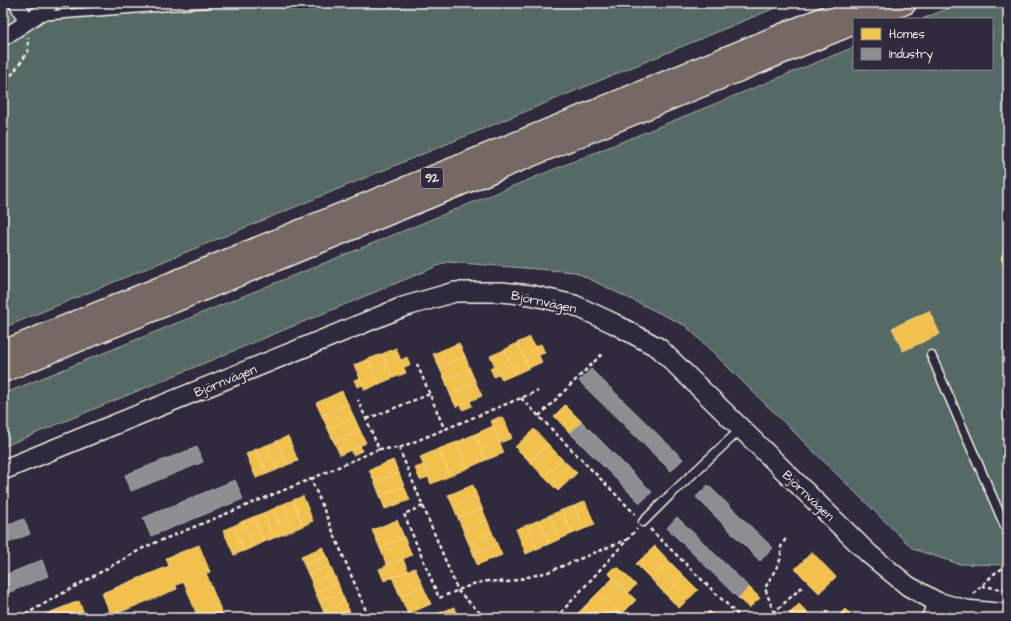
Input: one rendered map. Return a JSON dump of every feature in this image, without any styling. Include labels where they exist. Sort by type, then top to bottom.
[{"type":"highway","name":"92","points":[[3,352],[861,3]]},
{"type":"highway","points":[[868,18],[905,3]]},
{"type":"highway","name":"92","points":[[3,371],[853,24]]},
{"type":"street","points":[[17,3],[32,19]]},
{"type":"street","points":[[3,38],[32,19],[51,3]]},
{"type":"street","name":"Björnvägen","points":[[3,470],[404,307],[456,292],[501,292],[531,295],[574,305],[613,323],[659,348],[869,554],[908,586],[933,610],[966,610],[1008,614]]},
{"type":"lane","points":[[32,19],[207,3]]},
{"type":"lane","points":[[931,355],[1008,533]]},
{"type":"lane","points":[[643,522],[741,429]]},
{"type":"path","points":[[3,87],[28,52],[32,19]]},
{"type":"path","points":[[539,416],[602,354]]},
{"type":"path","points":[[417,364],[444,428]]},
{"type":"path","points":[[19,618],[145,547],[380,449],[399,448],[444,428],[538,391]]},
{"type":"path","points":[[366,419],[430,394]]},
{"type":"path","points":[[521,398],[643,522],[742,618]]},
{"type":"path","points":[[358,400],[380,449]]},
{"type":"path","points":[[399,448],[458,591],[479,612],[489,618]]},
{"type":"path","points":[[311,479],[369,618]]},
{"type":"path","points":[[423,506],[404,514],[438,598],[476,583],[489,581],[508,582],[548,572],[628,539]]},
{"type":"path","points":[[556,618],[643,522]]},
{"type":"path","points":[[779,618],[774,613],[765,588],[779,564],[781,547],[786,538]]},
{"type":"path","points":[[966,610],[974,594],[981,586],[995,573],[1008,565]]},
{"type":"path","points":[[981,586],[1008,590]]},
{"type":"path","points":[[768,618],[802,587]]},
{"type":"path","points":[[821,618],[828,611]]},
{"type":"green space","points":[[3,3],[787,3],[3,328]]},
{"type":"green space","points":[[961,3],[1008,3],[1008,565],[959,564],[913,549],[686,326],[575,272],[447,262],[3,447],[3,394],[853,47],[853,70],[993,70],[993,18],[924,18]]},
{"type":"building: Homes","points":[[1008,246],[1008,272],[1001,258],[1005,248]]},
{"type":"building: Homes","points":[[929,311],[940,334],[903,351],[892,328]]},
{"type":"building: Homes","points":[[530,337],[542,362],[529,368],[517,343]]},
{"type":"building: Homes","points":[[459,343],[465,356],[439,367],[433,354]]},
{"type":"building: Homes","points":[[517,343],[529,368],[516,374],[504,350]]},
{"type":"building: Homes","points":[[541,344],[545,353],[539,355],[535,347]]},
{"type":"building: Homes","points":[[396,348],[406,373],[393,378],[382,354]]},
{"type":"building: Homes","points":[[504,350],[516,374],[502,380],[490,356]]},
{"type":"building: Homes","points":[[382,354],[393,378],[379,384],[368,359]]},
{"type":"building: Homes","points":[[465,356],[470,369],[445,380],[439,367]]},
{"type":"building: Homes","points":[[407,357],[410,365],[404,367],[401,360]]},
{"type":"building: Homes","points":[[368,359],[379,384],[365,390],[354,365]]},
{"type":"building: Homes","points":[[495,366],[499,374],[494,377],[490,368]]},
{"type":"building: Homes","points":[[470,369],[476,383],[450,394],[445,380]]},
{"type":"building: Homes","points":[[360,378],[363,385],[357,387],[354,380]]},
{"type":"building: Homes","points":[[476,383],[482,396],[456,407],[450,394]]},
{"type":"building: Homes","points":[[342,391],[348,404],[322,416],[316,403]]},
{"type":"building: Homes","points":[[470,401],[472,406],[463,410],[461,405]]},
{"type":"building: Homes","points":[[348,404],[354,417],[328,429],[322,416]]},
{"type":"building: Homes","points":[[565,405],[582,422],[570,433],[554,416]]},
{"type":"building: Homes","points":[[354,417],[360,430],[334,442],[328,429]]},
{"type":"building: Homes","points":[[499,417],[504,419],[512,438],[500,443],[491,421]]},
{"type":"building: Homes","points":[[493,426],[504,453],[486,460],[475,434]]},
{"type":"building: Homes","points":[[534,429],[548,444],[530,462],[515,447]]},
{"type":"building: Homes","points":[[360,430],[366,443],[340,455],[334,442]]},
{"type":"building: Homes","points":[[475,434],[486,460],[468,468],[457,442]]},
{"type":"building: Homes","points":[[288,436],[298,461],[287,465],[277,441]]},
{"type":"building: Homes","points":[[277,441],[287,465],[277,470],[267,445]]},
{"type":"building: Homes","points":[[457,442],[468,468],[450,476],[438,449]]},
{"type":"building: Homes","points":[[548,444],[562,459],[544,477],[530,462]]},
{"type":"building: Homes","points":[[267,445],[277,470],[267,474],[256,449]]},
{"type":"building: Homes","points":[[360,445],[362,451],[353,455],[350,450]]},
{"type":"building: Homes","points":[[256,449],[267,474],[256,478],[246,454]]},
{"type":"building: Homes","points":[[438,449],[450,476],[431,484],[420,457]]},
{"type":"building: Homes","points":[[562,459],[577,473],[558,491],[544,477]]},
{"type":"building: Homes","points":[[393,460],[399,473],[375,483],[369,470]]},
{"type":"building: Homes","points":[[423,465],[428,477],[420,480],[415,468]]},
{"type":"building: Homes","points":[[399,473],[404,486],[380,496],[375,483]]},
{"type":"building: Homes","points":[[473,485],[477,496],[453,506],[448,495]]},
{"type":"building: Homes","points":[[404,486],[410,500],[385,509],[380,496]]},
{"type":"building: Homes","points":[[303,496],[313,521],[303,526],[293,500]]},
{"type":"building: Homes","points":[[477,496],[482,508],[458,518],[453,506]]},
{"type":"building: Homes","points":[[293,500],[303,526],[293,530],[283,504]]},
{"type":"building: Homes","points":[[585,501],[595,525],[584,529],[574,506]]},
{"type":"building: Homes","points":[[283,504],[293,530],[284,534],[273,509]]},
{"type":"building: Homes","points":[[574,506],[584,529],[572,534],[562,510]]},
{"type":"building: Homes","points":[[482,508],[487,520],[463,530],[458,518]]},
{"type":"building: Homes","points":[[273,509],[284,534],[274,538],[263,513]]},
{"type":"building: Homes","points":[[562,510],[572,534],[560,539],[550,515]]},
{"type":"building: Homes","points":[[263,513],[274,538],[264,542],[253,517]]},
{"type":"building: Homes","points":[[550,515],[560,539],[549,544],[539,520]]},
{"type":"building: Homes","points":[[253,517],[264,542],[254,547],[243,521]]},
{"type":"building: Homes","points":[[397,520],[404,537],[380,548],[372,530]]},
{"type":"building: Homes","points":[[487,520],[492,532],[468,542],[463,530]]},
{"type":"building: Homes","points":[[539,520],[549,544],[537,549],[527,525]]},
{"type":"building: Homes","points":[[243,521],[254,547],[244,551],[233,526]]},
{"type":"building: Homes","points":[[527,525],[537,549],[526,554],[516,529]]},
{"type":"building: Homes","points":[[233,526],[244,551],[234,555],[223,530]]},
{"type":"building: Homes","points":[[492,532],[497,544],[473,553],[468,542]]},
{"type":"building: Homes","points":[[404,537],[412,555],[387,566],[380,548]]},
{"type":"building: Homes","points":[[497,544],[502,555],[477,565],[473,553]]},
{"type":"building: Homes","points":[[199,545],[210,572],[206,573],[224,618],[198,618],[184,582],[176,585],[177,589],[111,616],[102,593],[169,566],[166,558]]},
{"type":"building: Homes","points":[[655,546],[669,561],[651,579],[636,564]]},
{"type":"building: Homes","points":[[323,547],[327,556],[304,565],[301,556]]},
{"type":"building: Homes","points":[[812,552],[836,577],[819,593],[795,569]]},
{"type":"building: Homes","points":[[327,556],[330,565],[308,574],[304,565]]},
{"type":"building: Homes","points":[[403,559],[408,571],[384,581],[379,569]]},
{"type":"building: Homes","points":[[669,561],[684,576],[665,594],[651,579]]},
{"type":"building: Homes","points":[[330,565],[334,574],[312,583],[308,574]]},
{"type":"building: Homes","points":[[415,568],[423,586],[400,596],[392,577]]},
{"type":"building: Homes","points":[[613,568],[619,568],[636,585],[628,593],[608,573]]},
{"type":"building: Homes","points":[[334,574],[338,583],[315,592],[312,583]]},
{"type":"building: Homes","points":[[684,576],[698,590],[679,608],[665,594]]},
{"type":"building: Homes","points":[[613,578],[636,600],[621,615],[598,593]]},
{"type":"building: Homes","points":[[338,583],[341,592],[319,601],[315,592]]},
{"type":"building: Homes","points":[[423,586],[431,604],[408,614],[400,596]]},
{"type":"building: Homes","points":[[749,587],[760,598],[749,608],[738,598]]},
{"type":"building: Homes","points":[[341,592],[345,601],[323,610],[319,601]]},
{"type":"building: Homes","points":[[598,593],[621,615],[618,618],[595,618],[584,607]]},
{"type":"building: Homes","points":[[79,601],[86,618],[44,618],[43,615]]},
{"type":"building: Homes","points":[[345,601],[349,610],[326,618],[323,610]]},
{"type":"building: Homes","points":[[799,604],[811,616],[809,618],[790,618],[788,615]]},
{"type":"building: Homes","points":[[454,607],[458,618],[430,618],[430,617]]},
{"type":"building: Homes","points":[[584,607],[595,618],[573,618]]},
{"type":"building: Homes","points":[[845,609],[854,618],[836,618]]},
{"type":"building: Homes","points":[[349,610],[352,618],[329,618]]},
{"type":"building: Homes","points":[[709,611],[717,618],[703,618]]},
{"type":"building: Industry","points":[[591,369],[683,459],[671,471],[579,381]]},
{"type":"building: Industry","points":[[582,422],[652,492],[640,503],[570,433]]},
{"type":"building: Industry","points":[[197,447],[203,462],[131,491],[125,475]]},
{"type":"building: Industry","points":[[235,480],[243,499],[151,536],[143,518]]},
{"type":"building: Industry","points":[[708,485],[773,548],[760,561],[696,497]]},
{"type":"building: Industry","points":[[677,517],[749,587],[738,598],[667,528]]},
{"type":"building: Industry","points":[[24,519],[30,534],[3,545],[3,527]]},
{"type":"building: Industry","points":[[42,560],[48,576],[3,595],[3,576]]}]
